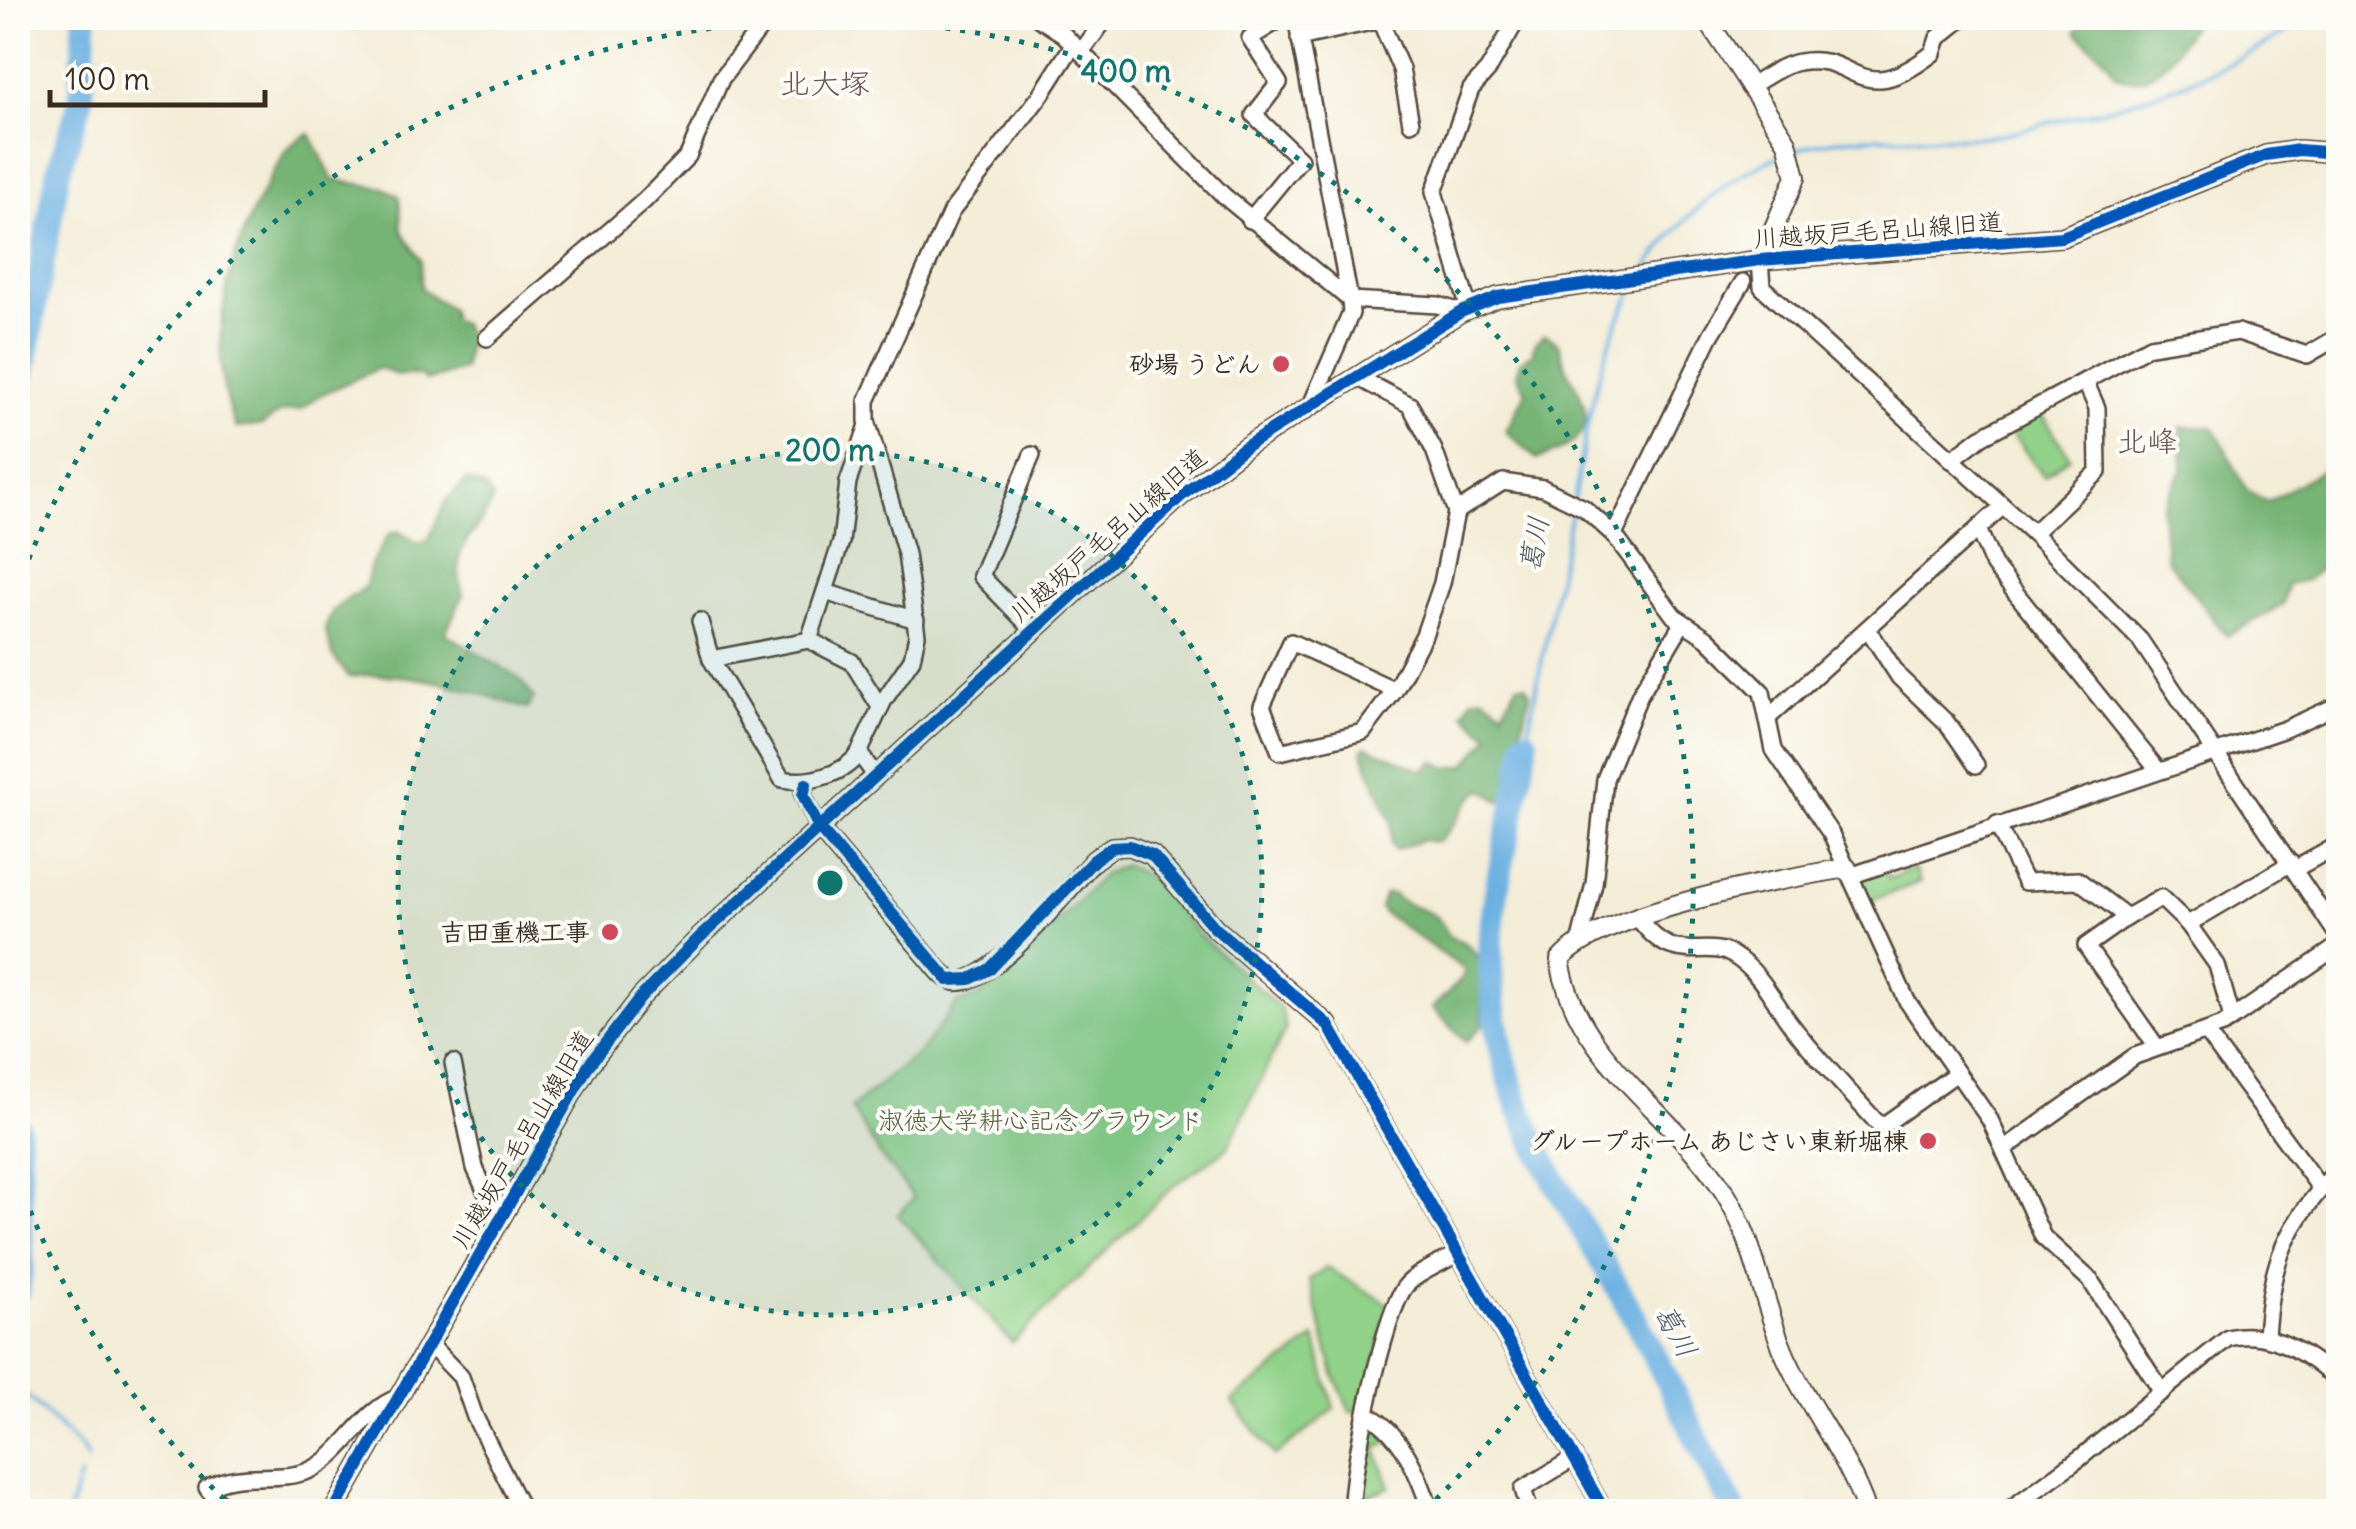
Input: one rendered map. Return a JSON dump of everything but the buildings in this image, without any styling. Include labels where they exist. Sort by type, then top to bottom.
[{"type":"street","points":[[486,338],[644,202],[688,156],[721,79],[768,18]]},
{"type":"street","points":[[1038,18],[1077,49],[1250,220],[1350,300],[1465,310],[1434,192],[1470,89],[1488,70],[1518,18]]},
{"type":"street","points":[[700,621],[711,660],[782,779],[806,784],[852,762],[880,707],[912,658],[916,620],[906,554],[868,425],[867,401],[952,212],[1077,49],[1106,18]]},
{"type":"street","points":[[1250,220],[1300,159],[1254,115],[1279,83],[1250,38],[1282,18]]},
{"type":"street","points":[[1296,18],[1351,313],[1311,405]]},
{"type":"street","points":[[1706,18],[1788,146],[1796,177],[1760,260],[1762,288],[2032,533],[2140,640],[2338,936]]},
{"type":"street","points":[[1749,87],[1802,61],[1819,62],[1865,80],[1884,80],[1923,60],[1933,52],[1938,38],[1964,18]]},
{"type":"street","points":[[1299,38],[1380,19],[1401,68],[1411,123]]},
{"type":"street","name":"川越坂戸毛呂山線旧道","points":[[334,1512],[588,1066],[614,1030],[668,969],[1181,496],[1311,405],[1465,310],[1519,292],[1760,260],[2062,237],[2266,155],[2299,150],[2338,152]]},
{"type":"street","points":[[1614,535],[1712,335],[1743,282]]},
{"type":"street","points":[[1951,460],[1980,437],[2150,346],[2238,332],[2308,355],[2338,337]]},
{"type":"street","points":[[1357,377],[1410,405],[1434,450],[1456,512],[1442,583],[1424,635],[1395,690],[1364,732],[1280,752],[1262,706],[1291,642],[1395,690]]},
{"type":"street","points":[[2032,533],[2098,472],[2097,408],[2085,381]]},
{"type":"street","points":[[809,640],[841,542],[848,482],[868,425]]},
{"type":"street","points":[[1032,455],[981,576],[1034,630]]},
{"type":"street","points":[[1456,512],[1503,482],[1542,488],[1584,508],[1614,535],[1683,622],[1708,638],[1754,681],[1770,716],[1774,750],[1831,834],[1893,976],[1954,1075],[1990,1120],[2043,1238],[2090,1280],[2162,1392]]},
{"type":"street","points":[[1770,716],[2002,507]]},
{"type":"street","points":[[1978,529],[1994,566],[2157,769]]},
{"type":"street","points":[[825,592],[916,620]]},
{"type":"street","points":[[1578,944],[1594,884],[1604,779],[1640,694],[1683,622]]},
{"type":"street","points":[[1868,629],[1899,677],[1947,723],[1976,765]]},
{"type":"street","points":[[711,660],[809,640],[852,662],[880,707]]},
{"type":"street","points":[[1867,1512],[1850,1467],[1784,1352],[1730,1201],[1697,1156],[1608,1061],[1563,981],[1560,960],[1578,944],[1716,893],[1848,872],[2285,729],[2338,706]]},
{"type":"street","points":[[859,753],[876,776]]},
{"type":"street","points":[[806,784],[804,795],[819,828],[948,980],[980,975],[1003,958],[1094,860],[1112,847],[1130,846],[1152,855],[1214,928],[1328,1025],[1605,1512]]},
{"type":"street","points":[[1997,824],[2026,882],[2078,880],[2127,917]]},
{"type":"street","points":[[2188,924],[2293,866],[2338,846]]},
{"type":"street","points":[[2156,1046],[2086,946],[2161,898],[2188,924],[2216,965],[2232,1018]]},
{"type":"street","points":[[1639,919],[1648,932],[1680,951],[1718,949],[1750,968],[1793,1027],[1881,1127],[1954,1075]]},
{"type":"street","points":[[2004,1150],[2136,1056],[2206,1032],[2232,1018],[2338,946]]},
{"type":"street","points":[[2206,1032],[2321,1189]]},
{"type":"street","points":[[452,1063],[475,1168],[499,1220]]},
{"type":"street","points":[[2266,1336],[2269,1290],[2285,1237],[2338,1169]]},
{"type":"street","points":[[1352,1512],[1357,1452],[1395,1306],[1406,1284],[1456,1255]]},
{"type":"street","points":[[2006,1512],[2228,1338],[2266,1336],[2322,1366],[2338,1380]]},
{"type":"street","points":[[429,1344],[461,1377],[475,1417],[523,1512]]},
{"type":"street","points":[[227,1512],[207,1488],[256,1474],[308,1471],[376,1408],[400,1396]]},
{"type":"street","points":[[1369,1415],[1387,1426],[1408,1458],[1431,1512]]},
{"type":"street","points":[[1530,1512],[1524,1489],[1574,1458]]},
{"type":"green space","points":[[2083,18],[2197,18],[2164,64],[2143,78],[2130,79],[2115,75],[2108,61],[2076,32]]},
{"type":"green space","points":[[310,134],[333,180],[384,188],[399,196],[402,231],[421,260],[421,288],[450,309],[452,319],[462,325],[469,337],[463,369],[426,381],[420,375],[397,375],[379,368],[318,396],[302,409],[281,412],[262,425],[236,428],[221,367],[224,303],[231,272],[253,211],[279,161],[289,147]]},
{"type":"green space","points":[[1545,335],[1559,346],[1586,416],[1584,427],[1569,445],[1537,459],[1506,431],[1526,392],[1517,374],[1520,361],[1532,354],[1535,343]]},
{"type":"green space","points":[[2041,413],[2070,457],[2044,476],[2009,430]]},
{"type":"green space","points":[[2181,427],[2214,427],[2246,489],[2267,502],[2338,461],[2338,553],[2306,580],[2287,584],[2283,605],[2227,636],[2166,559],[2162,509],[2183,468]]},
{"type":"green space","points":[[466,480],[486,488],[493,499],[461,552],[459,577],[463,596],[445,633],[520,679],[534,698],[527,709],[463,688],[416,678],[349,677],[334,658],[325,629],[333,610],[366,586],[371,565],[389,534],[398,531],[418,543],[428,540],[446,501]]},
{"type":"green space","points":[[1517,685],[1526,685],[1530,693],[1506,797],[1500,801],[1482,789],[1437,842],[1422,840],[1395,850],[1391,843],[1392,823],[1362,751],[1366,746],[1424,771],[1434,761],[1448,768],[1466,765],[1489,736],[1464,713],[1473,698],[1484,696],[1503,711]]},
{"type":"green space","name":"淑徳大学耕心記念グラウンド","points":[[1124,865],[1149,877],[1199,935],[1281,1009],[1286,1028],[1227,1149],[1173,1186],[1012,1343],[898,1215],[914,1198],[880,1155],[851,1108],[921,1051],[957,1003],[980,996],[1001,982],[1104,874]]},
{"type":"green space","points":[[1914,868],[1920,882],[1868,902],[1859,878],[1885,869],[1889,879]]},
{"type":"green space","points":[[1385,894],[1393,894],[1437,918],[1447,935],[1467,944],[1480,958],[1483,1025],[1466,1042],[1432,1008],[1461,980],[1465,970],[1384,913],[1380,908]]},
{"type":"green space","points":[[1327,1268],[1389,1304],[1365,1410],[1350,1412],[1334,1374],[1309,1280]]},
{"type":"green space","points":[[1315,1338],[1334,1409],[1275,1456],[1232,1401]]},
{"type":"green space","points":[[1375,1422],[1391,1441],[1376,1449],[1390,1487],[1356,1500]]},
{"type":"waterway","points":[[18,403],[58,172],[81,100],[85,18]]},
{"type":"waterway","name":"葛川","points":[[1794,151],[1864,138],[1991,136],[2091,113],[2156,94],[2218,69],[2308,18]]},
{"type":"waterway","name":"葛川","points":[[1645,271],[1673,234],[1706,201],[1743,174],[1785,154]]},
{"type":"waterway","name":"葛川","points":[[1574,498],[1603,361],[1638,283]]},
{"type":"waterway","name":"葛川","points":[[1526,741],[1572,507]]},
{"type":"waterway","name":"葛川","points":[[1526,741],[1492,929],[1494,1010],[1504,1058],[1535,1144],[1644,1335],[1735,1512]]},
{"type":"waterway","points":[[18,1128],[22,1264],[18,1291]]},
{"type":"waterway","points":[[18,1387],[83,1450],[87,1459]]},
{"type":"waterway","points":[[69,1512],[80,1476]]},
{"type":"cycle path","points":[[333,1512],[588,1066],[641,997],[699,938],[1181,496],[1245,447],[1461,312],[1498,297],[1760,260],[2062,237],[2266,155],[2299,150],[2338,153]]},
{"type":"cycle path","points":[[806,784],[803,795],[819,828],[948,980],[970,979],[990,969],[1094,860],[1112,847],[1130,846],[1152,855],[1215,928],[1328,1025],[1605,1512]]},
{"type":"place","name":"砂場 うどん","points":[[1281,364]]},
{"type":"place","name":"吉田重機工事","points":[[610,932]]},
{"type":"place","name":"グループホーム あじさい東新堀棟","points":[[1928,1141]]},
{"type":"district","name":"北大塚","points":[[825,83]]},
{"type":"district","name":"北峰","points":[[2147,441]]}]
